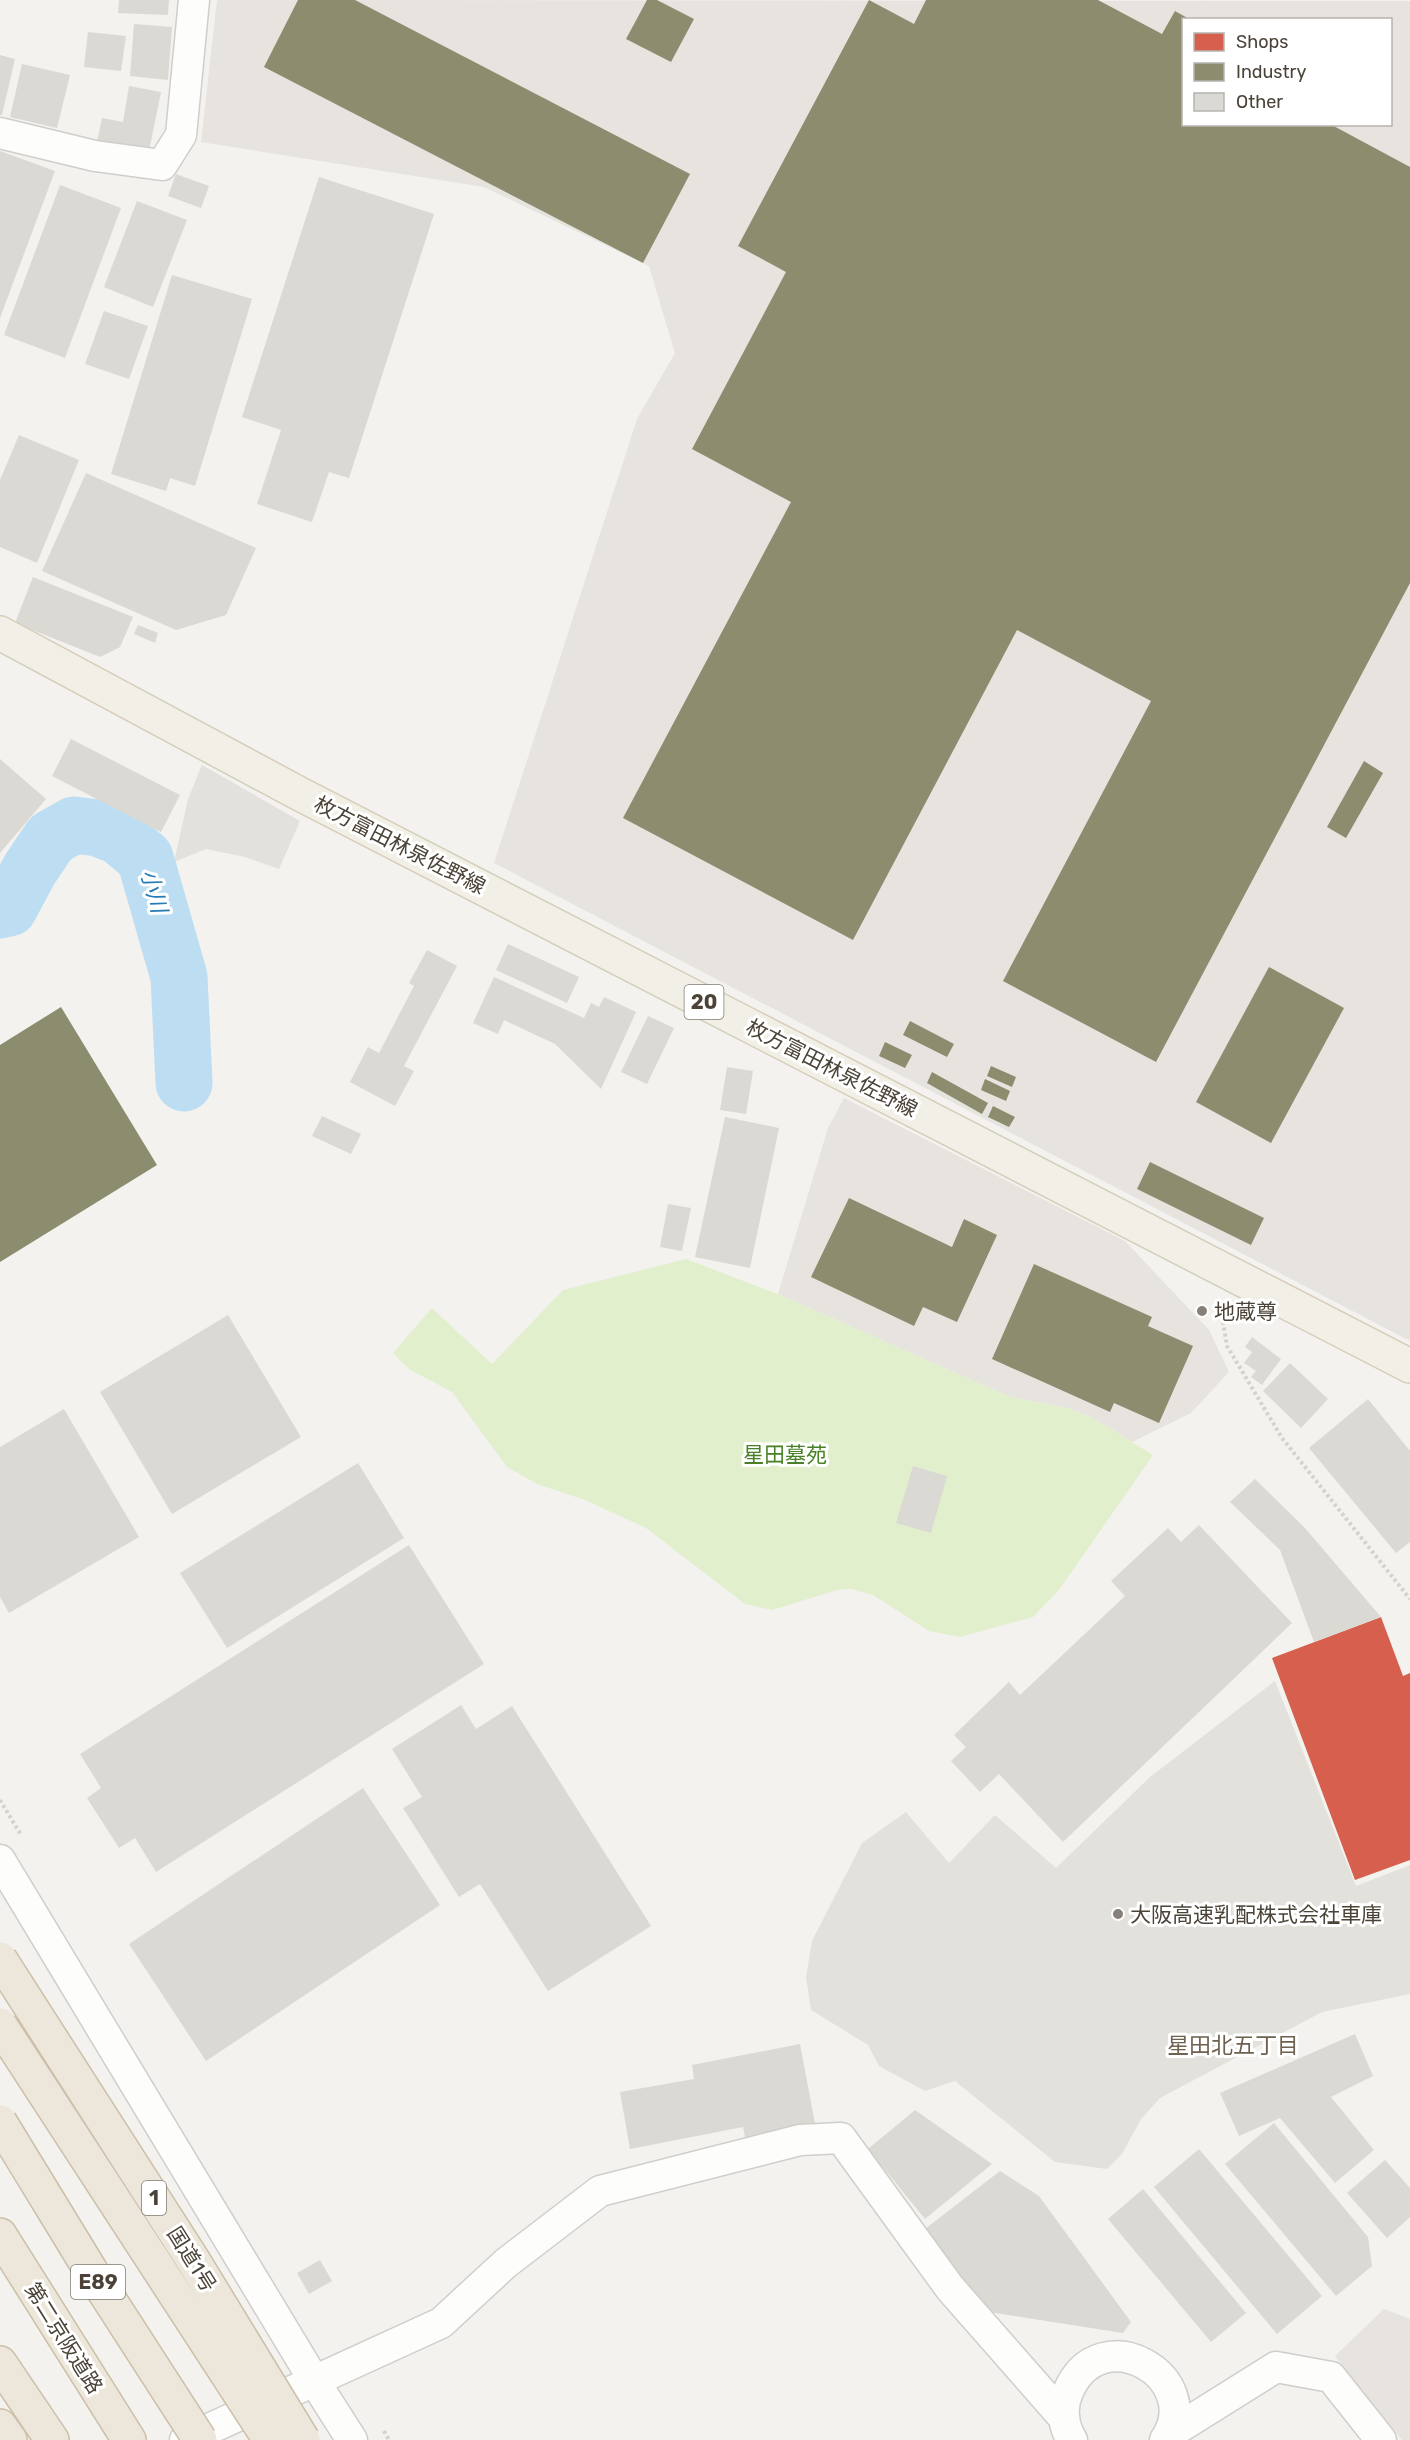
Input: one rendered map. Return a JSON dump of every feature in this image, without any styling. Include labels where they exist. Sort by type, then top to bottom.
[{"type":"highway","name":"国道1号","points":[[0,1959],[193,2260],[303,2440]]},
{"type":"highway","points":[[0,2025],[270,2440]]},
{"type":"highway","name":"E89","points":[[0,2122],[91,2271],[200,2440]]},
{"type":"highway","name":"第二京阪道路","points":[[0,2235],[129,2440]]},
{"type":"highway","points":[[0,2363],[52,2440]]},
{"type":"highway","points":[[0,2426],[10,2440]]},
{"type":"main road","name":"枚方富田林泉佐野線","points":[[0,633],[298,793],[1410,1366]]},
{"type":"street","points":[[0,133],[95,156],[162,165],[181,135],[194,0]]},
{"type":"street","points":[[0,1860],[352,2440]]},
{"type":"street","points":[[186,2440],[441,2323],[506,2263],[600,2191],[801,2140],[841,2138],[950,2289],[1068,2429]]},
{"type":"street","points":[[1068,2429],[1065,2399],[1072,2382],[1084,2368],[1100,2359],[1118,2356],[1136,2358],[1153,2368],[1165,2381],[1172,2398],[1173,2417],[1167,2437]]},
{"type":"street","points":[[1167,2437],[1276,2367],[1331,2376],[1381,2440]]},
{"type":"path","points":[[1214,1265],[1227,1346],[1282,1438],[1410,1599]]},
{"type":"shaded area","points":[[217,0],[1410,1],[1410,1341],[494,863],[637,419],[675,353],[649,266],[484,187],[201,142]]},
{"type":"shaded area","points":[[202,765],[300,821],[279,869],[245,857],[206,849],[174,862],[188,799]]},
{"type":"shaded area","points":[[844,1098],[1125,1241],[1209,1330],[1229,1372],[1191,1413],[1132,1442],[1093,1418],[1068,1408],[1010,1397],[778,1294],[828,1128]]},
{"type":"shaded area","name":"大阪高速乳配株式会社車庫","points":[[1275,1681],[1356,1886],[1410,1865],[1410,1994],[1322,2012],[1160,2098],[1141,2119],[1122,2154],[1107,2169],[1055,2162],[955,2081],[925,2091],[879,2066],[868,2045],[811,2010],[806,1977],[812,1941],[862,1843],[906,1812],[949,1863],[995,1815],[1056,1868],[1150,1777]]},
{"type":"shaded area","points":[[1384,2309],[1410,2319],[1410,2440],[1402,2440],[1335,2356]]},
{"type":"green space","name":"星田墓苑","points":[[686,1259],[778,1294],[1010,1397],[1068,1408],[1093,1418],[1153,1455],[1059,1590],[1033,1617],[960,1637],[929,1631],[873,1595],[851,1589],[837,1590],[772,1610],[745,1604],[646,1528],[585,1500],[537,1484],[507,1467],[452,1392],[409,1369],[393,1353],[432,1308],[492,1364],[563,1290]]},
{"type":"building: Shops","points":[[1381,1617],[1403,1676],[1410,1673],[1410,1860],[1355,1880],[1272,1658]]},
{"type":"building: Industry","points":[[298,0],[355,0],[690,174],[643,263],[264,67]]},
{"type":"building: Industry","points":[[647,0],[657,0],[694,19],[671,62],[626,39]]},
{"type":"building: Industry","points":[[869,0],[914,24],[926,0],[1098,0],[1162,34],[1175,11],[1187,18],[1182,18],[1182,126],[1334,126],[1410,167],[1410,583],[1156,1062],[1003,981],[1151,701],[1017,630],[853,940],[623,818],[791,502],[692,449],[786,272],[738,246]]},
{"type":"building: Industry","points":[[1364,761],[1383,773],[1346,838],[1327,827]]},
{"type":"building: Industry","points":[[1269,967],[1344,1008],[1271,1143],[1196,1102]]},
{"type":"building: Industry","points":[[61,1007],[157,1165],[0,1262],[0,1045]]},
{"type":"building: Industry","points":[[910,1021],[954,1044],[947,1057],[903,1035]]},
{"type":"building: Industry","points":[[885,1042],[912,1055],[905,1068],[879,1056]]},
{"type":"building: Industry","points":[[991,1066],[1016,1077],[1012,1087],[987,1076]]},
{"type":"building: Industry","points":[[932,1072],[988,1103],[982,1114],[927,1083]]},
{"type":"building: Industry","points":[[985,1079],[1010,1091],[1006,1101],[981,1090]]},
{"type":"building: Industry","points":[[993,1106],[1015,1117],[1009,1127],[988,1117]]},
{"type":"building: Industry","points":[[1150,1162],[1264,1218],[1251,1245],[1137,1189]]},
{"type":"building: Industry","points":[[849,1198],[952,1247],[964,1219],[997,1235],[957,1322],[923,1307],[914,1326],[811,1277]]},
{"type":"building: Industry","points":[[1034,1264],[1152,1317],[1148,1326],[1193,1346],[1159,1423],[1114,1403],[1110,1412],[992,1359]]},
{"type":"building: Other","points":[[119,0],[169,0],[168,15],[118,13]]},
{"type":"building: Other","points":[[134,24],[172,27],[168,80],[130,76]]},
{"type":"building: Other","points":[[88,32],[126,36],[121,71],[84,67]]},
{"type":"building: Other","points":[[0,55],[15,59],[2,115],[0,115]]},
{"type":"building: Other","points":[[22,64],[70,75],[57,128],[10,117]]},
{"type":"building: Other","points":[[129,86],[161,92],[149,151],[97,142],[102,118],[123,122]]},
{"type":"building: Other","points":[[0,151],[55,171],[0,318]]},
{"type":"building: Other","points":[[176,174],[209,186],[201,208],[168,196]]},
{"type":"building: Other","points":[[319,177],[434,214],[349,478],[329,472],[312,522],[257,504],[281,430],[242,417]]},
{"type":"building: Other","points":[[60,185],[121,208],[65,358],[4,335]]},
{"type":"building: Other","points":[[137,201],[187,220],[153,307],[104,287]]},
{"type":"building: Other","points":[[172,275],[252,299],[195,486],[170,478],[166,491],[111,474]]},
{"type":"building: Other","points":[[104,311],[148,326],[129,379],[85,364]]},
{"type":"building: Other","points":[[19,435],[79,460],[37,563],[0,547],[0,480]]},
{"type":"building: Other","points":[[86,473],[256,548],[226,615],[176,630],[42,571]]},
{"type":"building: Other","points":[[33,577],[133,617],[120,647],[100,657],[15,623]]},
{"type":"building: Other","points":[[138,625],[158,633],[155,643],[134,634]]},
{"type":"building: Other","points":[[71,739],[180,795],[161,832],[52,776]]},
{"type":"building: Other","points":[[0,759],[46,799],[0,853]]},
{"type":"building: Other","points":[[508,944],[579,977],[567,1003],[496,970]]},
{"type":"building: Other","points":[[427,950],[457,966],[404,1066],[414,1071],[395,1106],[350,1082],[368,1047],[379,1053],[414,986],[409,983]]},
{"type":"building: Other","points":[[494,977],[584,1018],[591,1003],[599,1007],[604,997],[636,1012],[601,1089],[555,1044],[504,1020],[498,1034],[473,1023]]},
{"type":"building: Other","points":[[648,1016],[674,1028],[647,1084],[621,1072]]},
{"type":"building: Other","points":[[727,1067],[753,1071],[746,1114],[720,1110]]},
{"type":"building: Other","points":[[322,1116],[361,1134],[351,1154],[312,1136]]},
{"type":"building: Other","points":[[725,1117],[779,1128],[750,1268],[695,1257]]},
{"type":"building: Other","points":[[668,1204],[691,1208],[682,1251],[660,1247]]},
{"type":"building: Other","points":[[228,1315],[301,1437],[172,1514],[100,1392]]},
{"type":"building: Other","points":[[1252,1337],[1281,1359],[1262,1385],[1251,1377],[1256,1371],[1244,1363],[1252,1352],[1245,1347]]},
{"type":"building: Other","points":[[1290,1363],[1328,1399],[1301,1428],[1263,1391]]},
{"type":"building: Other","points":[[1368,1399],[1410,1451],[1410,1542],[1396,1553],[1309,1448]]},
{"type":"building: Other","points":[[64,1409],[139,1537],[9,1613],[0,1597],[0,1447]]},
{"type":"building: Other","points":[[358,1463],[404,1538],[227,1648],[180,1573]]},
{"type":"building: Other","points":[[913,1466],[947,1476],[931,1533],[896,1523]]},
{"type":"building: Other","points":[[1255,1479],[1305,1528],[1381,1617],[1314,1642],[1280,1550],[1230,1502]]},
{"type":"building: Other","points":[[1199,1525],[1292,1623],[1063,1842],[999,1774],[980,1792],[951,1761],[966,1747],[954,1735],[1009,1682],[1020,1695],[1125,1596],[1111,1581],[1168,1528],[1181,1542]]},
{"type":"building: Other","points":[[409,1545],[484,1664],[156,1872],[135,1838],[119,1848],[87,1798],[101,1788],[80,1754]]},
{"type":"building: Other","points":[[461,1705],[476,1729],[512,1706],[651,1926],[548,1991],[480,1884],[459,1897],[403,1808],[422,1797],[392,1749]]},
{"type":"building: Other","points":[[363,1788],[440,1905],[206,2061],[129,1944]]},
{"type":"building: Other","points":[[1355,2034],[1373,2076],[1331,2097],[1374,2150],[1335,2183],[1280,2118],[1239,2136],[1220,2093]]},
{"type":"building: Other","points":[[800,2044],[816,2129],[746,2142],[743,2127],[630,2149],[620,2092],[694,2079],[692,2065]]},
{"type":"building: Other","points":[[915,2110],[992,2164],[925,2219],[868,2149]]},
{"type":"building: Other","points":[[1274,2123],[1368,2237],[1372,2266],[1336,2296],[1225,2164]]},
{"type":"building: Other","points":[[1199,2149],[1322,2296],[1277,2334],[1154,2187]]},
{"type":"building: Other","points":[[1385,2160],[1410,2188],[1410,2217],[1387,2238],[1347,2193]]},
{"type":"building: Other","points":[[1000,2171],[1039,2196],[1131,2322],[1123,2333],[989,2312],[925,2229]]},
{"type":"building: Other","points":[[1143,2189],[1246,2313],[1211,2342],[1108,2219]]},
{"type":"building: Other","points":[[320,2260],[332,2281],[309,2294],[297,2273]]},
{"type":"waterway","name":"小川","points":[[0,910],[9,908],[30,869],[51,838],[74,825],[98,828],[119,836],[145,858],[179,977],[184,1083]]},
{"type":"place","name":"地蔵尊","points":[[1202,1311]]},
{"type":"place","name":"大阪高速乳配株式会社車庫","points":[[1118,1914]]},
{"type":"district","name":"星田北五丁目","points":[[1233,2045]]}]
